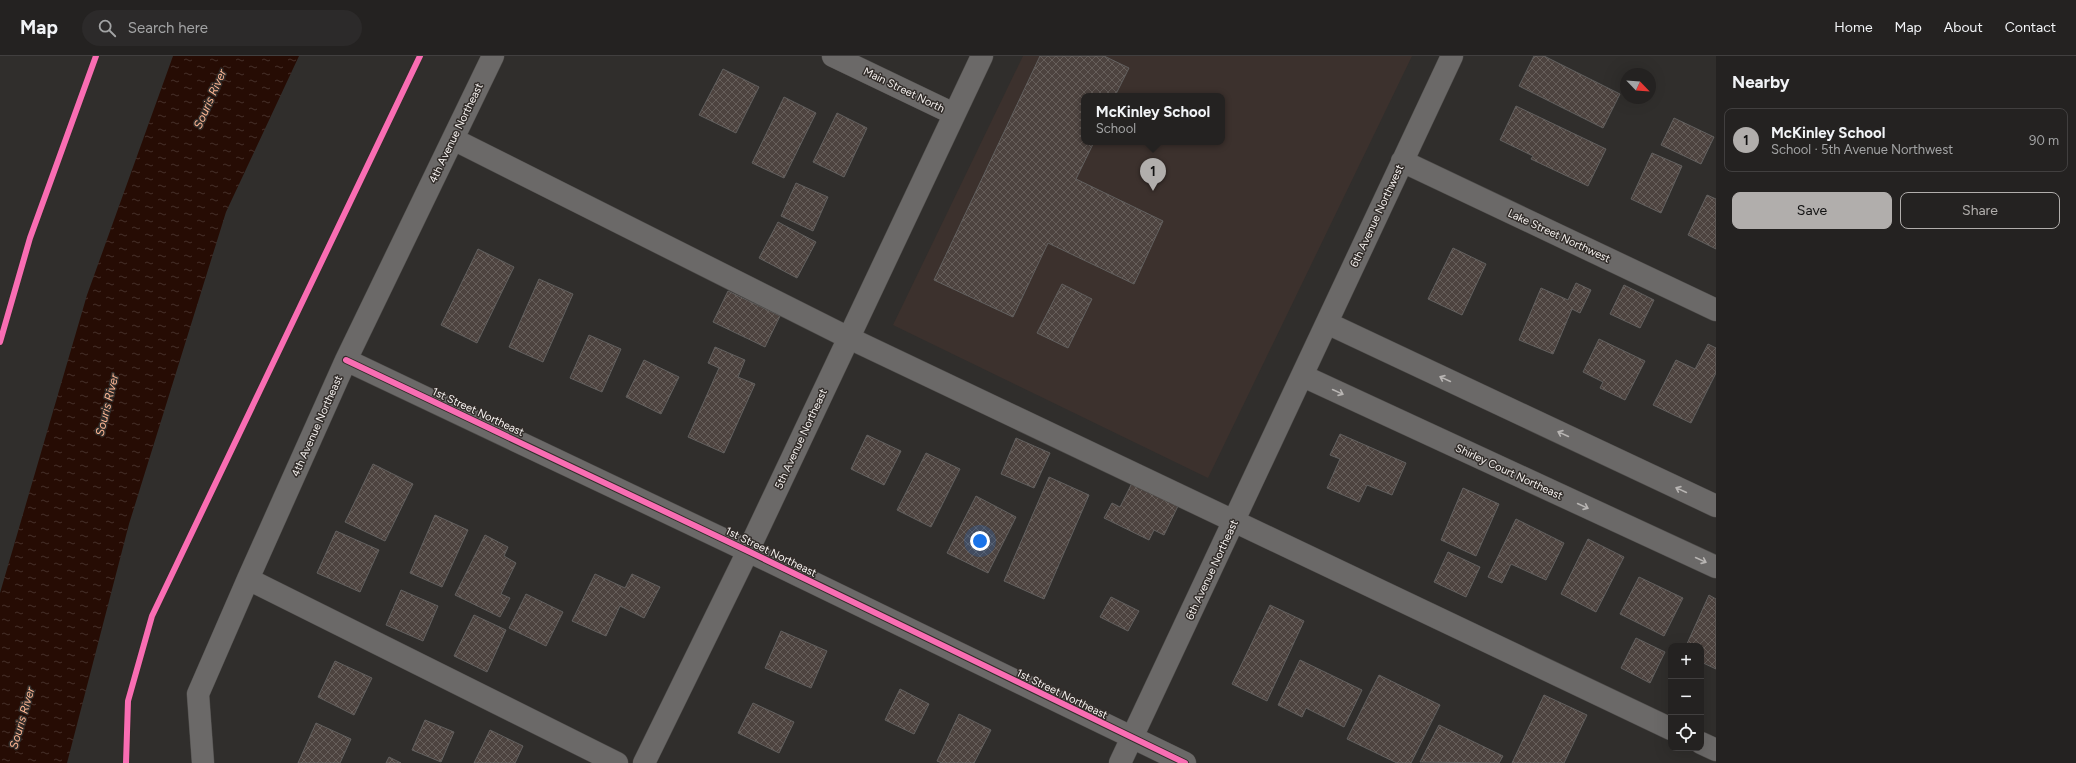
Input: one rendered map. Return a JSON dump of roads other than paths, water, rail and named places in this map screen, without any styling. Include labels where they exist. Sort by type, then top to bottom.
[{"type":"street","name":"4th Avenue Northeast","points":[[202,763],[198,694],[346,360],[493,56]]},
{"type":"street","name":"Main Street North","points":[[833,56],[954,114]]},
{"type":"street","name":"5th Avenue Northeast","points":[[644,763],[748,551],[982,56]]},
{"type":"street","name":"6th Avenue Northwest","points":[[1303,376],[1452,56]]},
{"type":"street","points":[[453,139],[849,338],[1668,728]]},
{"type":"street","name":"Lake Street Northwest","points":[[1402,161],[1716,310]]},
{"type":"street","points":[[1327,323],[1716,506]]},
{"type":"street","name":"1st Street Northeast","points":[[346,360],[748,551],[1131,739],[1185,763]]},
{"type":"street","name":"6th Avenue Northeast","points":[[1120,763],[1303,376]]},
{"type":"street","name":"Shirley Court Northeast","points":[[1303,376],[1716,567]]},
{"type":"street","points":[[248,579],[617,763]]},
{"type":"street","points":[[1704,744],[1716,750]]},
{"type":"water","name":"Souris River","points":[[173,56],[299,56],[226,212],[129,524],[67,763],[0,763],[0,593],[87,295]]},
{"type":"place","name":"McKinley School","points":[[1153,191]]}]
